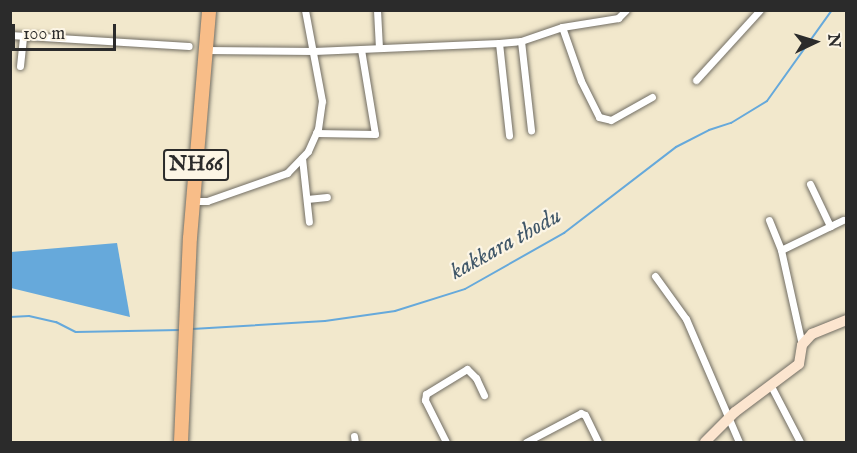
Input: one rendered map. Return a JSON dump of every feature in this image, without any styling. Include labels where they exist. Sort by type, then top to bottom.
[{"type":"highway","name":"NH66","points":[[181,442],[193,201],[209,10]]},
{"type":"main road","points":[[705,442],[729,418],[799,364],[802,345],[819,329],[846,320]]},
{"type":"street","points":[[193,201],[207,201],[287,173],[308,151],[316,133],[322,101],[305,10]]},
{"type":"street","points":[[376,10],[379,48]]},
{"type":"street","points":[[205,50],[314,51],[521,41],[562,27],[618,18],[626,10]]},
{"type":"street","points":[[696,81],[760,10]]},
{"type":"street","points":[[562,27],[580,81],[599,117],[610,120],[652,97]]},
{"type":"street","points":[[10,35],[189,46]]},
{"type":"street","points":[[20,66],[23,36]]},
{"type":"street","points":[[521,41],[531,130]]},
{"type":"street","points":[[499,43],[509,135]]},
{"type":"street","points":[[316,133],[375,134],[361,49]]},
{"type":"street","points":[[302,158],[309,222]]},
{"type":"street","points":[[810,184],[830,226]]},
{"type":"street","points":[[306,199],[327,197]]},
{"type":"street","points":[[769,220],[781,250],[802,345]]},
{"type":"street","points":[[781,250],[843,220]]},
{"type":"street","points":[[655,276],[687,319],[739,442]]},
{"type":"street","points":[[446,442],[425,400],[426,394],[466,369],[476,378],[484,395]]},
{"type":"street","points":[[771,386],[800,442]]},
{"type":"street","points":[[526,442],[581,413],[585,415],[598,442]]},
{"type":"water","points":[[117,243],[130,317],[11,288],[11,252]]},
{"type":"waterway","name":"kakkara thodu","points":[[192,329],[325,321],[395,311],[465,289],[564,233],[676,147],[709,130],[731,123],[767,101],[832,10]]},
{"type":"waterway","name":"kakkara thodu","points":[[10,317],[29,316],[56,322],[76,332],[180,330]]}]
